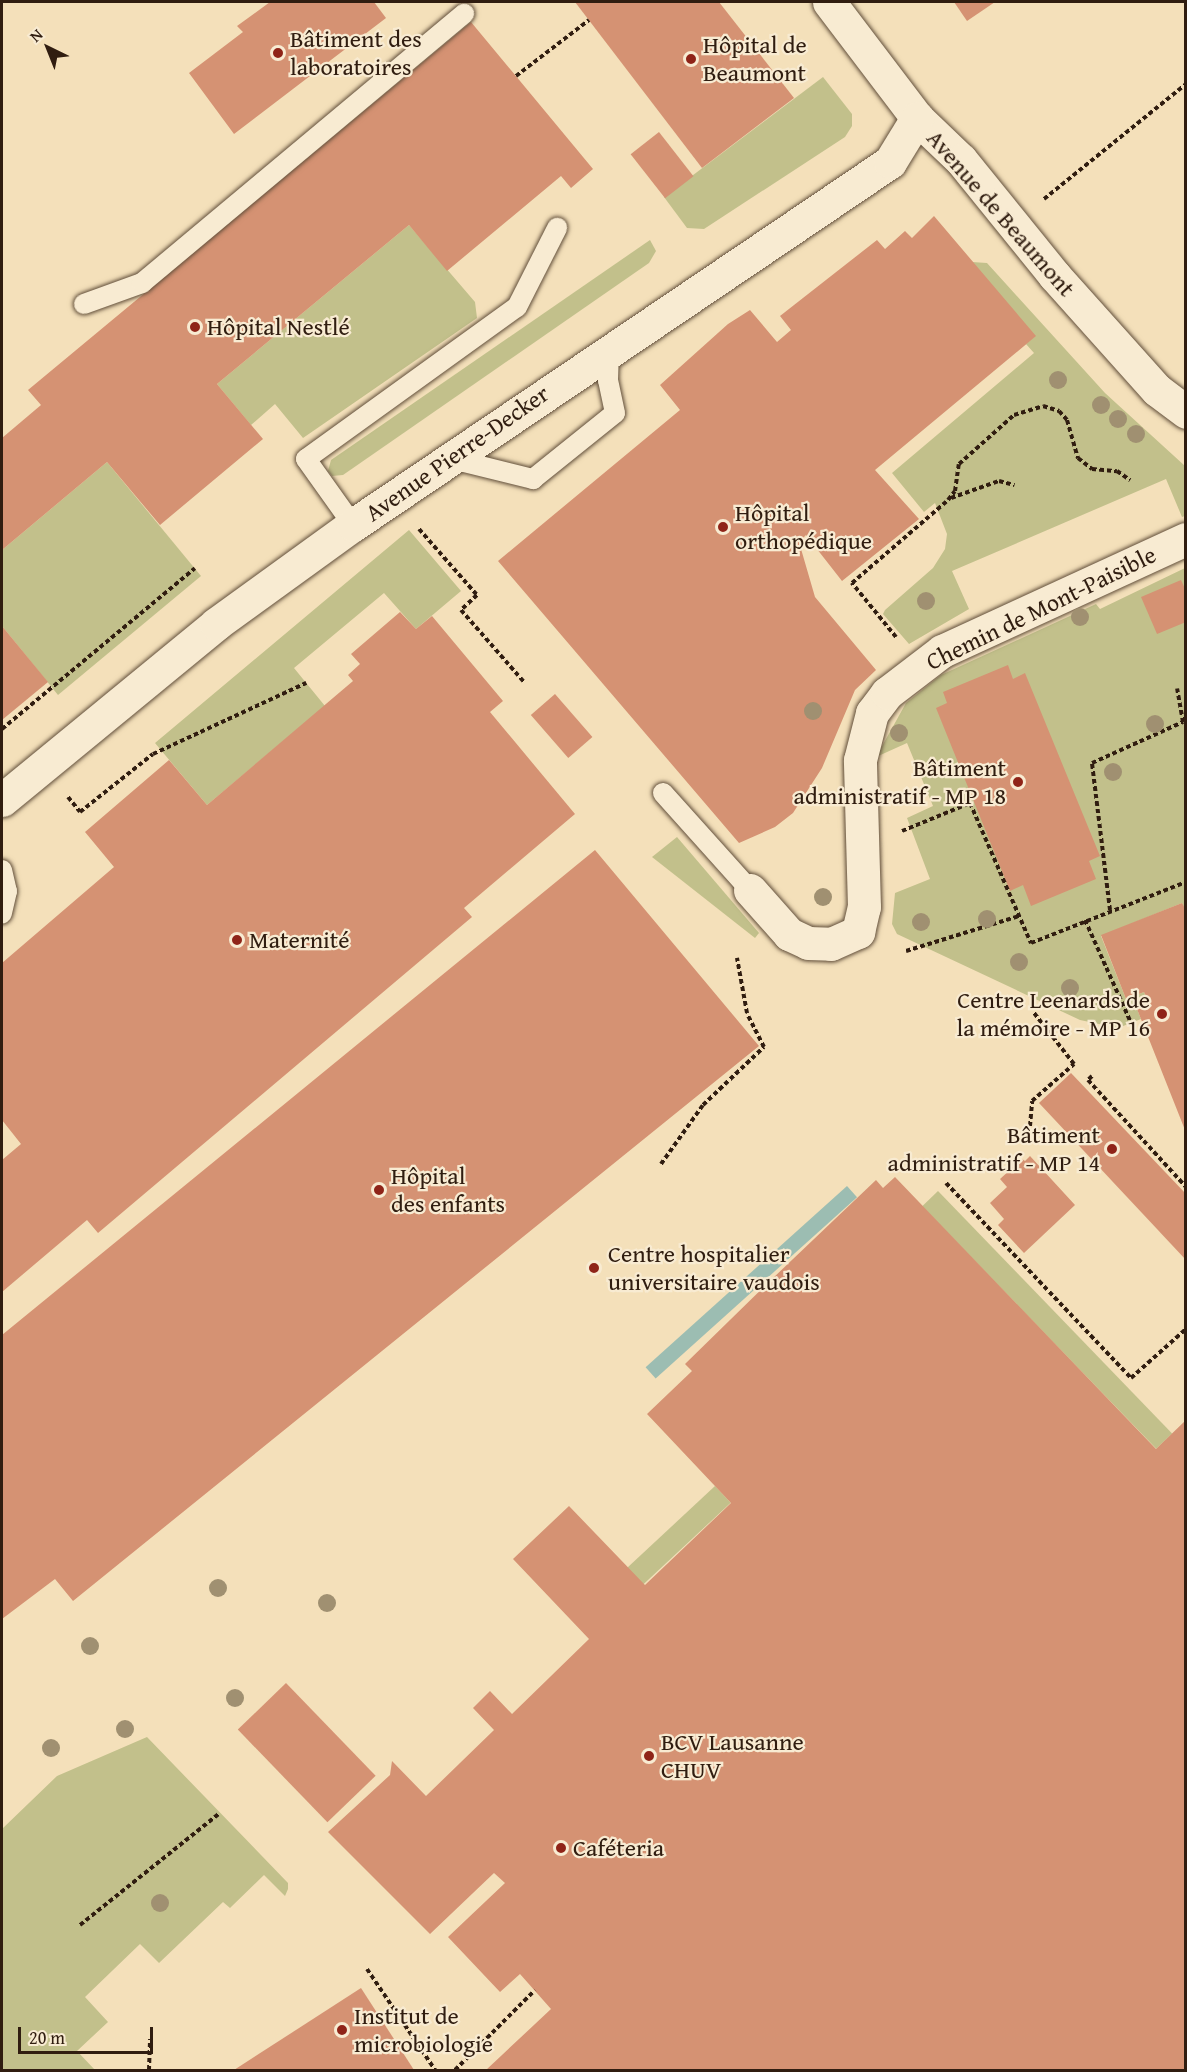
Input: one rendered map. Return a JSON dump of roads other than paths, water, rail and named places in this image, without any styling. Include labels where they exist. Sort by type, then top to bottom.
[{"type":"street","name":"Avenue de Beaumont","points":[[830,2],[917,117],[961,160],[1054,274],[1157,390],[1185,412]]},
{"type":"street","name":"Avenue Pierre-Decker","points":[[2,800],[216,624],[353,525],[609,348],[890,162],[917,117]]},
{"type":"street","name":"Chemin de Mont-Paisible","points":[[750,890],[789,934],[808,943],[831,944],[858,932],[863,920],[865,846],[860,760],[864,736],[872,713],[901,680],[942,651],[1185,538]]},
{"type":"lane","points":[[84,304],[142,283],[464,14]]},
{"type":"lane","points":[[353,525],[306,459],[517,307],[557,228]]},
{"type":"lane","points":[[448,458],[533,479],[615,413],[608,380],[609,348]]},
{"type":"lane","points":[[663,793],[750,890]]},
{"type":"lane","points":[[2,870],[7,891],[2,914]]},
{"type":"water","points":[[847,1186],[857,1197],[656,1378],[646,1367]]},
{"type":"place","name":"Bâtiment des laboratoires","points":[[278,53]]},
{"type":"place","name":"Hôpital de Beaumont","points":[[691,59]]},
{"type":"place","name":"Hôpital Nestlé","points":[[195,327]]},
{"type":"place","name":"Hôpital orthopédique","points":[[723,527]]},
{"type":"place","name":"Bâtiment administratif - MP 18","points":[[1018,782]]},
{"type":"place","name":"Maternité","points":[[237,940]]},
{"type":"place","name":"Centre Leenards de la mémoire - MP 16","points":[[1162,1014]]},
{"type":"place","name":"Bâtiment administratif - MP 14","points":[[1112,1149]]},
{"type":"place","name":"Hôpital des enfants","points":[[379,1190]]},
{"type":"place","name":"Centre hospitalier universitaire vaudois","points":[[594,1268]]},
{"type":"place","name":"BCV Lausanne CHUV","points":[[649,1756]]},
{"type":"place","name":"Caféteria","points":[[561,1848]]},
{"type":"place","name":"Institut de microbiologie","points":[[342,2030]]}]
